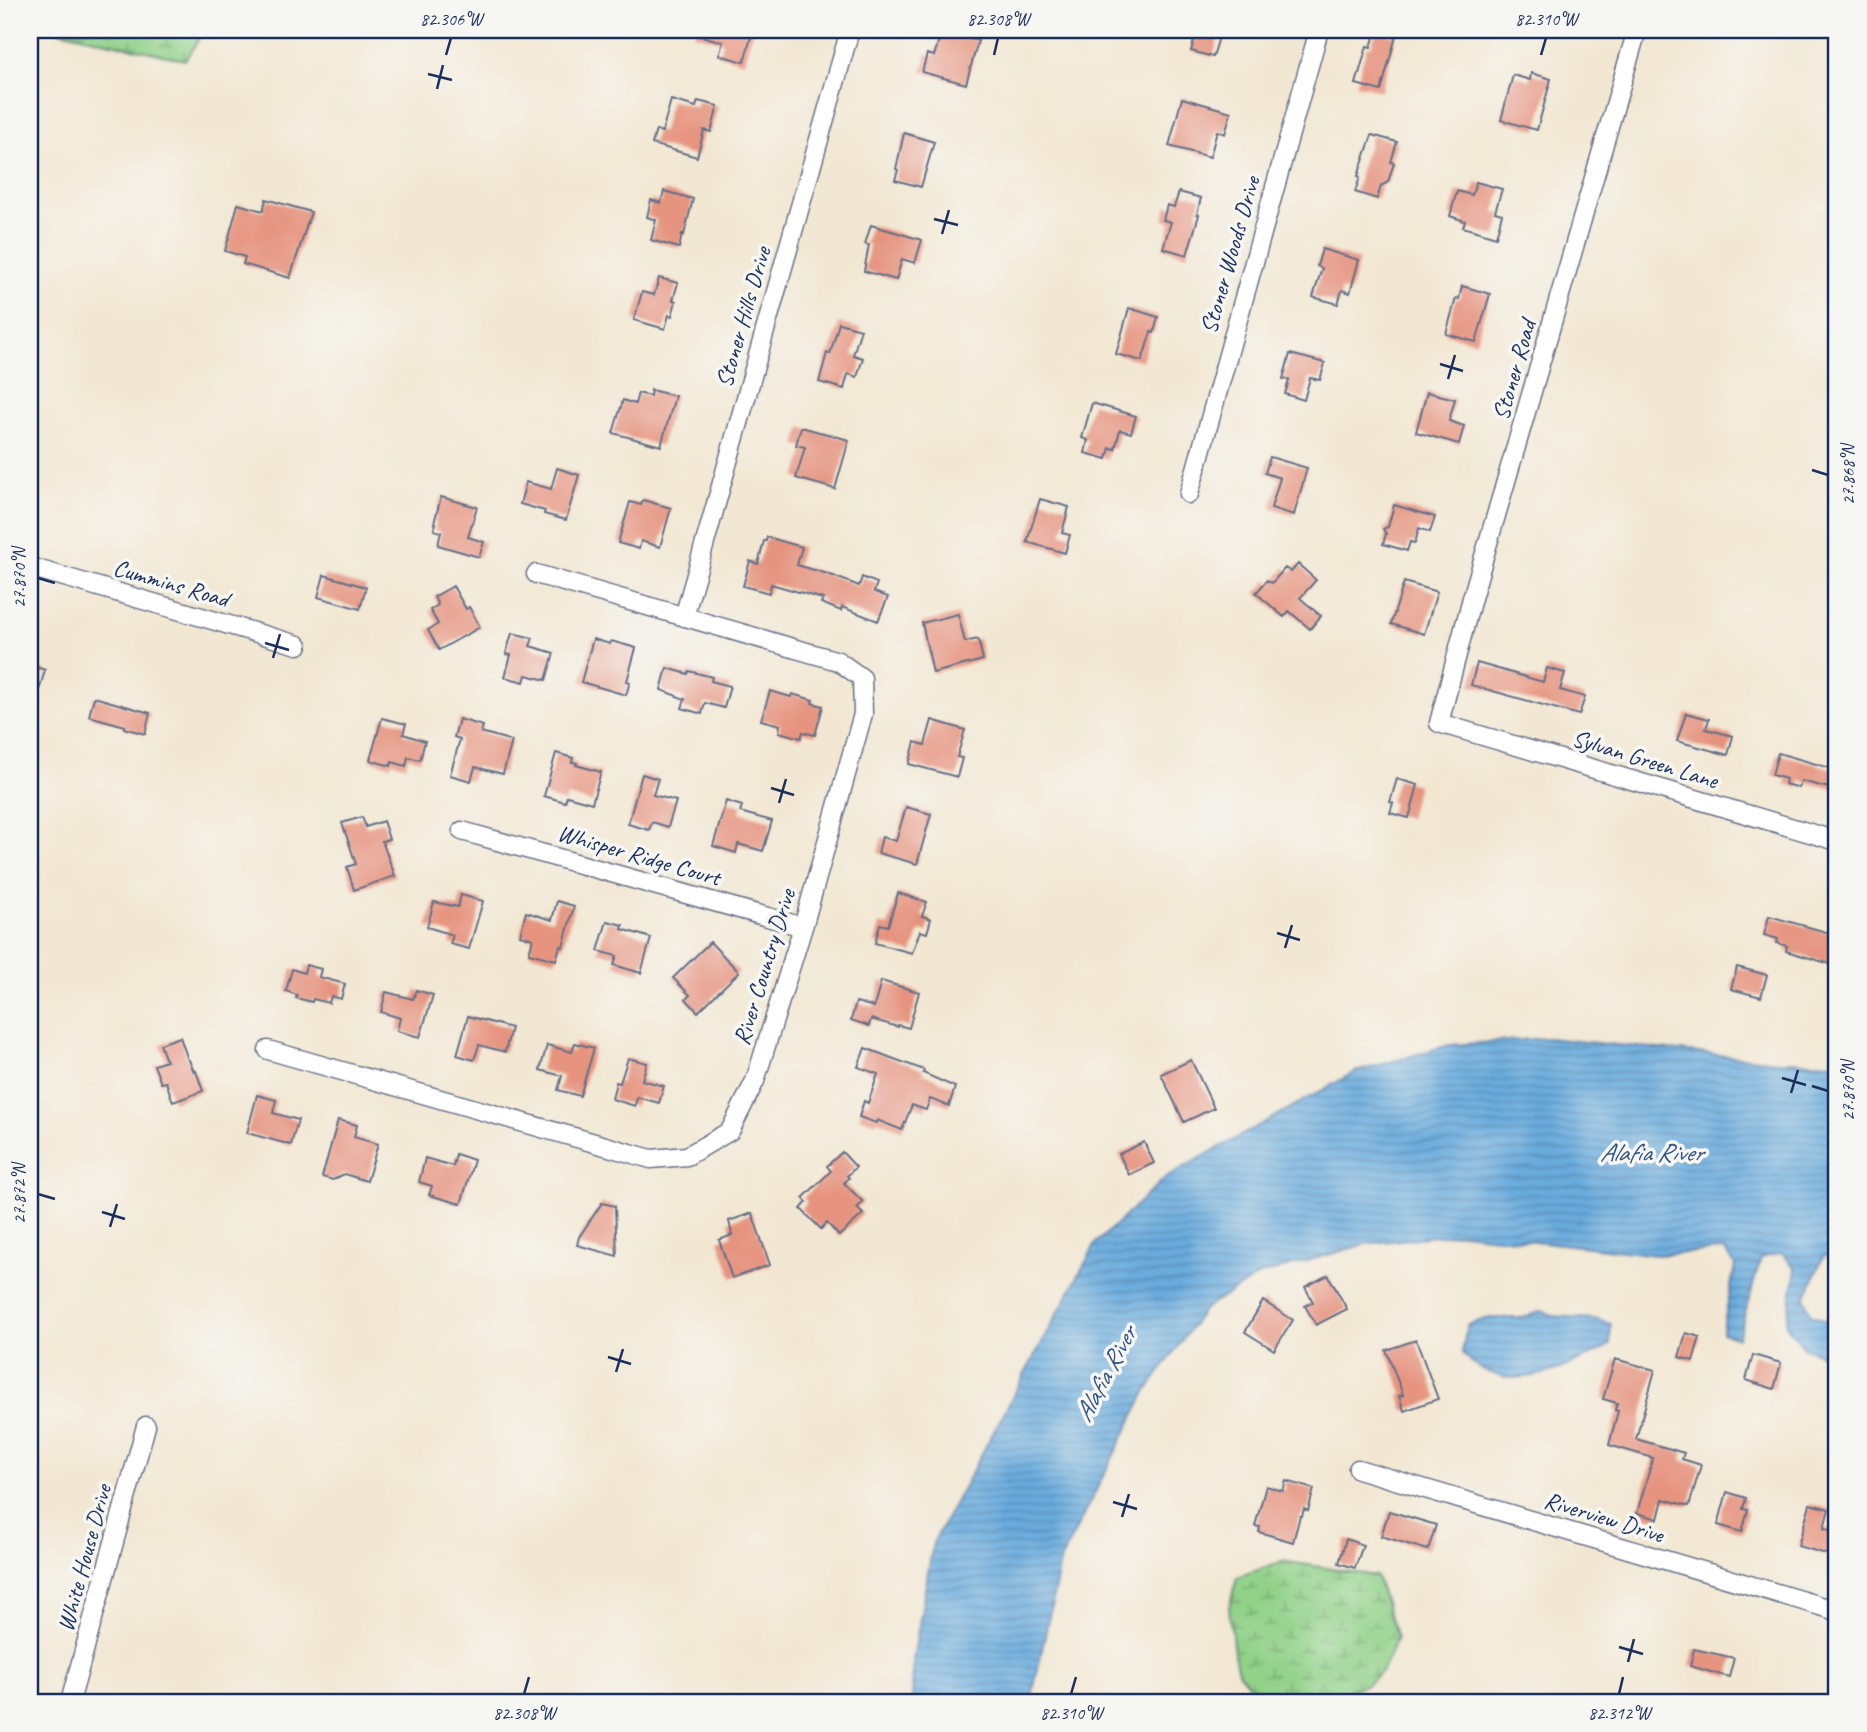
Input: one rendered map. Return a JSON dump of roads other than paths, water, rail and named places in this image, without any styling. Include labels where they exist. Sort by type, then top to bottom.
[{"type":"street","name":"Stoner Hills Drive","points":[[684,617],[850,30]]},
{"type":"street","name":"Stoner Woods Drive","points":[[1189,494],[1318,30]]},
{"type":"street","name":"Stoner Road","points":[[1439,723],[1476,585],[1637,30]]},
{"type":"street","name":"Cummins Road","points":[[30,567],[298,645]]},
{"type":"street","name":"River Country Drive","points":[[268,1050],[651,1159],[687,1156],[730,1131],[755,1082],[803,927],[863,714],[862,678],[838,660],[536,574]]},
{"type":"street","name":"Sylvan Green Lane","points":[[1439,723],[1837,841]]},
{"type":"street","name":"Whisper Ridge Court","points":[[462,831],[803,927]]},
{"type":"street","name":"White House Drive","points":[[70,1702],[146,1426]]},
{"type":"street","name":"Riverview Drive","points":[[1358,1469],[1837,1611]]},
{"type":"water","name":"Alafia River","points":[[1547,1038],[1780,1061],[1837,1063],[1837,1257],[1824,1255],[1805,1298],[1811,1314],[1837,1326],[1837,1360],[1804,1348],[1786,1325],[1796,1269],[1782,1253],[1761,1258],[1738,1338],[1722,1333],[1735,1266],[1724,1250],[1657,1255],[1462,1233],[1366,1244],[1262,1274],[1204,1309],[1145,1394],[1061,1559],[1031,1702],[912,1702],[913,1659],[933,1543],[1096,1243],[1166,1177],[1355,1072],[1449,1045]]},
{"type":"water","points":[[1542,1311],[1554,1316],[1594,1319],[1611,1324],[1610,1345],[1561,1368],[1525,1377],[1490,1373],[1474,1364],[1462,1352],[1467,1325],[1489,1318],[1520,1318]]}]
